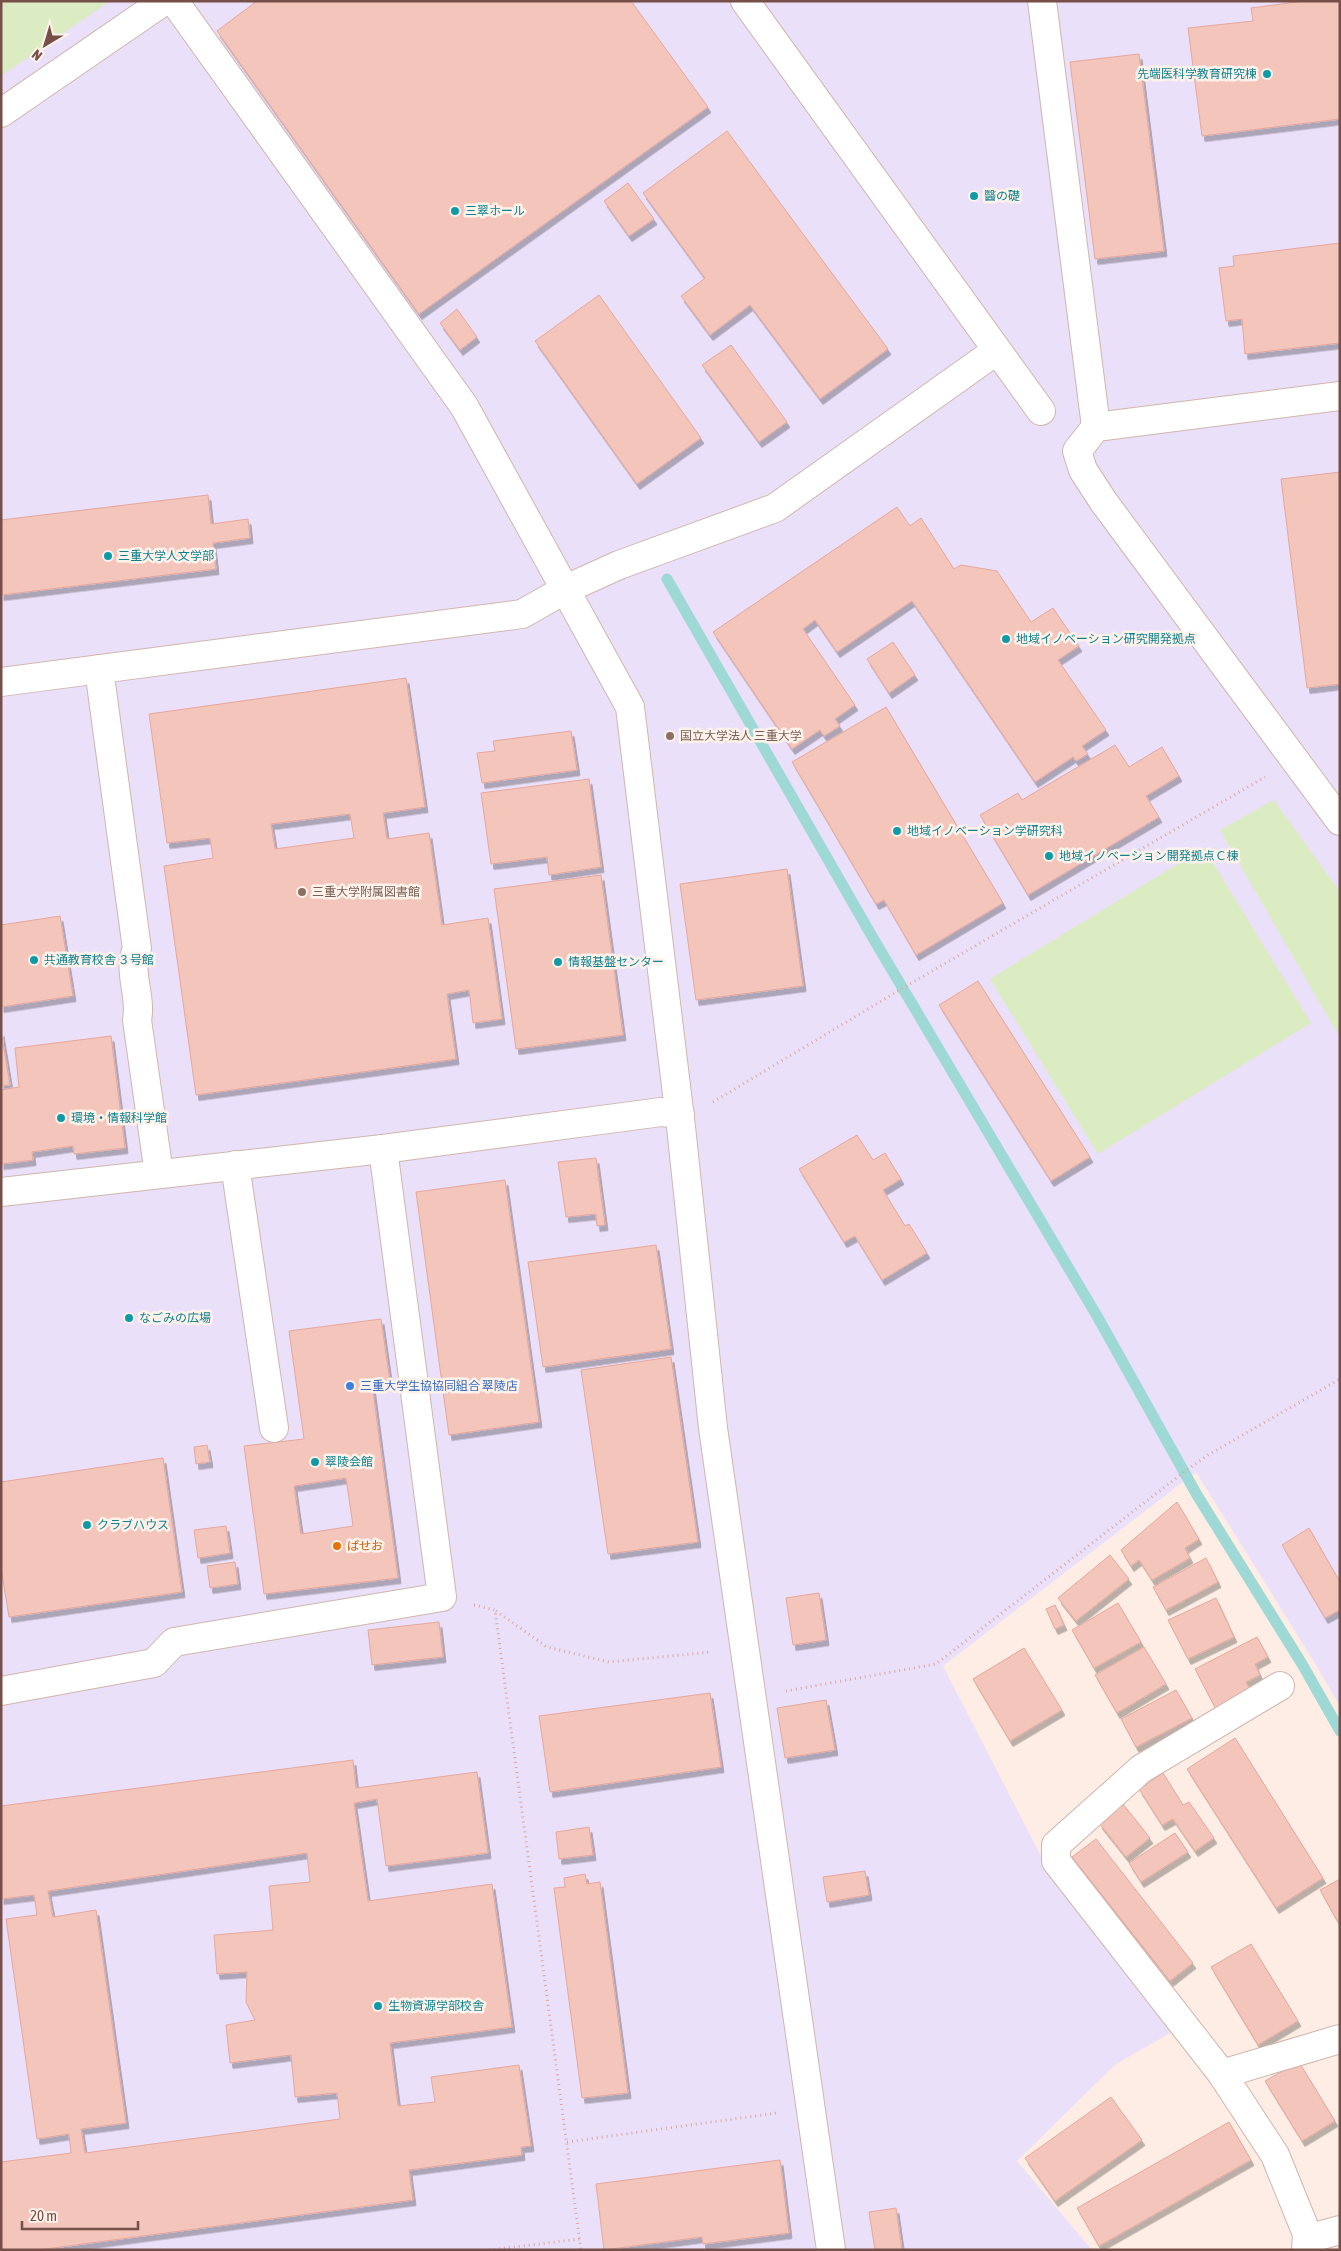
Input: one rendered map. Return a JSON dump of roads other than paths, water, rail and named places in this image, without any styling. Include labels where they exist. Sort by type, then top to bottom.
[{"type":"street","points":[[1,113],[164,1]]},
{"type":"street","points":[[174,1],[464,406],[500,476],[566,589],[630,707],[680,1114],[713,1428],[831,2250]]},
{"type":"street","points":[[745,1],[1041,411]]},
{"type":"street","points":[[1042,1],[1096,427]]},
{"type":"street","points":[[1,682],[522,614],[566,589],[619,565],[775,508],[996,351]]},
{"type":"street","points":[[1340,396],[1096,427],[1077,451],[1083,470],[1340,821]]},
{"type":"street","points":[[99,669],[137,949],[132,958],[139,1008],[137,1020],[159,1174]]},
{"type":"street","points":[[1,1192],[383,1149],[661,1112],[680,1114]]},
{"type":"street","points":[[1,1691],[154,1663],[174,1642],[442,1598],[383,1149]]},
{"type":"street","points":[[235,1166],[274,1428]]},
{"type":"street","points":[[1280,1686],[1141,1770],[1056,1845],[1056,1861],[1222,2074],[1275,2155],[1307,2234],[1306,2244],[1340,2230]]},
{"type":"street","points":[[1222,2074],[1340,2039]]},
{"type":"waterway","points":[[667,579],[873,938],[1097,1316],[1197,1495],[1302,1664],[1340,1731]]},
{"type":"place","name":"先端医科学教育研究棟","points":[[1267,74]]},
{"type":"place","name":"醫の礎","points":[[974,196]]},
{"type":"place","name":"三翠ホール","points":[[455,211]]},
{"type":"place","name":"三重大学人文学部","points":[[108,556]]},
{"type":"place","name":"地域イノベーション研究開発拠点","points":[[1006,639]]},
{"type":"place","name":"国立大学法人 三重大学","points":[[670,736]]},
{"type":"place","name":"地域イノベーション学研究科","points":[[897,831]]},
{"type":"place","name":"地域イノベーション開発拠点Ｃ棟","points":[[1049,856]]},
{"type":"place","name":"三重大学附属図書館","points":[[302,892]]},
{"type":"place","name":"共通教育校舎 ３号館","points":[[34,960]]},
{"type":"place","name":"情報基盤センター","points":[[558,962]]},
{"type":"place","name":"環境・情報科学館","points":[[61,1118]]},
{"type":"place","name":"なごみの広場","points":[[129,1318]]},
{"type":"place","name":"三重大学生協協同組合 翠陵店","points":[[350,1386]]},
{"type":"place","name":"翠陵会館","points":[[315,1462]]},
{"type":"place","name":"クラブハウス","points":[[87,1525]]},
{"type":"place","name":"ぱせお","points":[[337,1546]]},
{"type":"place","name":"生物資源学部校舎","points":[[378,2006]]}]
